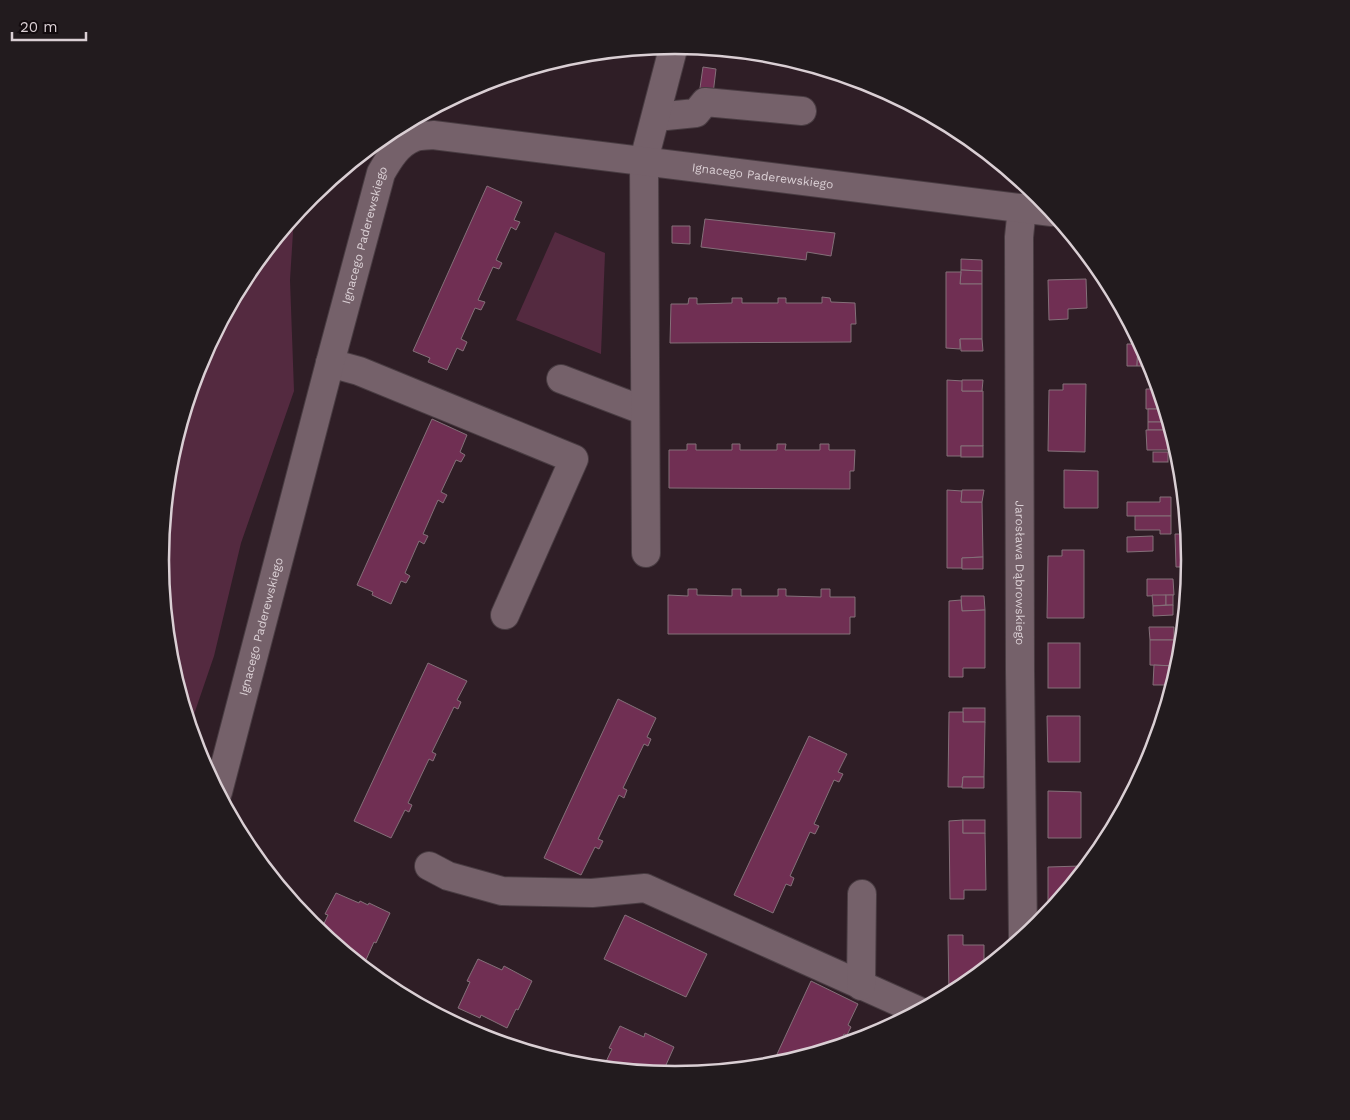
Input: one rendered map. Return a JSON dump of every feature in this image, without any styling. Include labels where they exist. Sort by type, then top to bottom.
[{"type":"street","points":[[646,553],[644,160],[672,54]]},
{"type":"street","points":[[656,117],[696,113],[705,102],[802,111]]},
{"type":"street","name":"Ignacego Paderewskiego","points":[[220,783],[381,173],[389,159],[396,139],[433,135],[1041,211]]},
{"type":"street","name":"Jarosława Dąbrowskiego","points":[[1022,208],[1019,237],[1019,276],[1023,928]]},
{"type":"street","points":[[330,363],[359,371],[574,459],[504,615]]},
{"type":"street","points":[[560,380],[645,411]]},
{"type":"street","points":[[429,866],[448,876],[502,891],[592,893],[645,888],[911,1007]]},
{"type":"street","points":[[861,986],[862,894]]},
{"type":"shaded area","points":[[293,227],[290,280],[294,391],[241,543],[214,656],[194,715],[178,659],[170,593],[170,527],[178,461],[196,397],[207,366],[221,336],[254,279]]},
{"type":"shaded area","points":[[555,232],[605,253],[601,354],[516,320]]},
{"type":"building","points":[[703,67],[716,69],[713,94],[699,95]]},
{"type":"building","points":[[487,186],[522,202],[514,220],[520,222],[516,230],[511,227],[496,260],[502,263],[499,269],[493,267],[478,300],[485,302],[481,310],[475,308],[461,339],[467,342],[463,351],[457,348],[447,370],[428,362],[430,358],[413,351]]},
{"type":"building","points":[[705,219],[835,233],[831,256],[807,252],[806,260],[701,247]]},
{"type":"building","points":[[672,226],[690,226],[690,244],[672,243]]},
{"type":"building","points":[[961,259],[982,260],[982,271],[961,270]]},
{"type":"building","points":[[961,270],[982,271],[982,284],[960,284]]},
{"type":"building","points":[[946,272],[961,272],[960,284],[982,284],[982,339],[960,339],[960,349],[946,348]]},
{"type":"building","points":[[1086,279],[1087,308],[1068,309],[1068,319],[1049,320],[1048,280]]},
{"type":"building","points":[[822,297],[830,298],[831,302],[855,303],[856,324],[851,324],[851,342],[670,343],[671,304],[688,304],[689,298],[697,298],[697,304],[732,303],[732,298],[742,298],[742,303],[778,303],[778,298],[786,298],[786,303],[822,303]]},
{"type":"building","points":[[960,339],[982,339],[983,351],[961,351]]},
{"type":"building","points":[[1127,344],[1133,344],[1138,354],[1137,366],[1127,366]]},
{"type":"building","points":[[1138,354],[1143,366],[1137,366]]},
{"type":"building","points":[[947,380],[963,381],[962,391],[983,391],[983,446],[961,446],[961,456],[947,456]]},
{"type":"building","points":[[962,380],[983,380],[982,391],[962,391]]},
{"type":"building","points":[[1063,384],[1086,384],[1085,452],[1048,451],[1049,390],[1063,390]]},
{"type":"building","points":[[1146,389],[1151,389],[1158,409],[1146,409]]},
{"type":"building","points":[[1148,409],[1158,409],[1162,422],[1148,422]]},
{"type":"building","points":[[432,419],[467,435],[460,452],[465,455],[461,462],[456,460],[441,492],[447,495],[443,503],[438,500],[423,534],[428,536],[424,544],[419,541],[405,573],[410,576],[406,583],[401,581],[391,604],[372,595],[373,592],[357,585]]},
{"type":"building","points":[[1148,422],[1162,422],[1164,430],[1148,430]]},
{"type":"building","points":[[1146,430],[1164,430],[1169,450],[1147,450]]},
{"type":"building","points":[[687,444],[696,444],[696,450],[732,450],[732,444],[740,444],[740,450],[777,450],[777,444],[786,444],[785,450],[820,450],[820,444],[829,444],[829,450],[855,450],[854,471],[850,471],[850,489],[669,488],[669,450],[687,450]]},
{"type":"building","points":[[961,446],[983,446],[983,457],[961,457]]},
{"type":"building","points":[[1153,452],[1168,452],[1168,462],[1153,462]]},
{"type":"building","points":[[1064,470],[1098,471],[1098,508],[1064,508]]},
{"type":"building","points":[[947,490],[962,491],[961,502],[982,502],[983,557],[962,558],[962,568],[947,568]]},
{"type":"building","points":[[962,490],[984,490],[982,502],[961,502]]},
{"type":"building","points":[[1160,497],[1171,497],[1171,516],[1127,516],[1127,502],[1160,502]]},
{"type":"building","points":[[1135,516],[1171,516],[1171,534],[1160,534],[1160,530],[1135,530]]},
{"type":"building","points":[[1175,534],[1180,534],[1181,567],[1176,567]]},
{"type":"building","points":[[1153,536],[1153,551],[1127,552],[1127,537]]},
{"type":"building","points":[[1062,550],[1084,550],[1084,618],[1047,618],[1048,556],[1062,556]]},
{"type":"building","points":[[983,557],[983,569],[962,569],[962,558]]},
{"type":"building","points":[[1147,579],[1173,579],[1174,595],[1147,596]]},
{"type":"building","points":[[688,589],[697,589],[697,595],[732,596],[732,589],[741,589],[741,596],[778,596],[778,589],[786,589],[786,596],[821,597],[821,589],[830,589],[830,597],[855,597],[855,617],[850,617],[850,634],[668,634],[668,595],[688,596]]},
{"type":"building","points":[[1152,595],[1166,595],[1166,605],[1153,606]]},
{"type":"building","points":[[1166,595],[1173,595],[1173,605],[1166,605]]},
{"type":"building","points":[[961,596],[984,596],[985,610],[962,611]]},
{"type":"building","points":[[961,600],[962,611],[985,610],[985,668],[963,668],[963,677],[949,677],[949,601]]},
{"type":"building","points":[[1173,605],[1173,615],[1153,616],[1153,606]]},
{"type":"building","points":[[1149,627],[1174,627],[1174,640],[1150,640]]},
{"type":"building","points":[[1150,640],[1174,640],[1170,666],[1150,665]]},
{"type":"building","points":[[1048,643],[1080,643],[1080,688],[1048,688]]},
{"type":"building","points":[[428,663],[467,681],[457,700],[461,702],[458,709],[454,707],[432,752],[436,754],[433,761],[429,759],[408,803],[412,805],[409,812],[405,810],[391,838],[354,821]]},
{"type":"building","points":[[1154,665],[1170,666],[1166,685],[1153,685]]},
{"type":"building","points":[[618,699],[656,718],[647,737],[651,739],[648,746],[644,744],[623,788],[627,790],[624,798],[619,795],[598,839],[603,841],[599,849],[595,847],[581,875],[544,858]]},
{"type":"building","points":[[963,708],[985,708],[985,722],[963,722]]},
{"type":"building","points":[[949,712],[963,712],[963,722],[985,722],[984,777],[963,777],[962,787],[948,787]]},
{"type":"building","points":[[1047,716],[1080,716],[1080,762],[1048,762]]},
{"type":"building","points":[[809,736],[847,754],[838,772],[843,774],[839,782],[834,780],[814,824],[819,826],[815,834],[810,832],[790,876],[794,878],[791,886],[786,884],[773,913],[734,895]]},
{"type":"building","points":[[963,777],[984,777],[984,788],[962,788]]},
{"type":"building","points":[[1048,791],[1081,792],[1081,838],[1048,838]]},
{"type":"building","points":[[963,820],[963,833],[985,833],[986,890],[964,890],[964,899],[950,899],[949,821]]},
{"type":"building","points":[[963,820],[985,820],[985,833],[963,833]]},
{"type":"building","points":[[1078,866],[1048,902],[1048,867]]},
{"type":"building","points":[[336,893],[359,903],[360,901],[368,905],[369,903],[390,913],[366,961],[324,924],[328,915],[325,914]]},
{"type":"building","points":[[625,915],[707,954],[686,997],[604,959]]},
{"type":"building","points":[[948,935],[963,935],[963,945],[984,945],[984,961],[949,985]]},
{"type":"building","points":[[478,959],[502,970],[504,966],[532,981],[507,1028],[481,1015],[480,1018],[458,1008],[470,982],[467,981]]},
{"type":"building","points":[[811,981],[858,1004],[848,1025],[851,1027],[847,1035],[844,1034],[842,1037],[838,1039],[776,1057]]},
{"type":"building","points":[[620,1026],[644,1037],[645,1033],[674,1047],[666,1066],[606,1062],[612,1049],[609,1048]]}]
